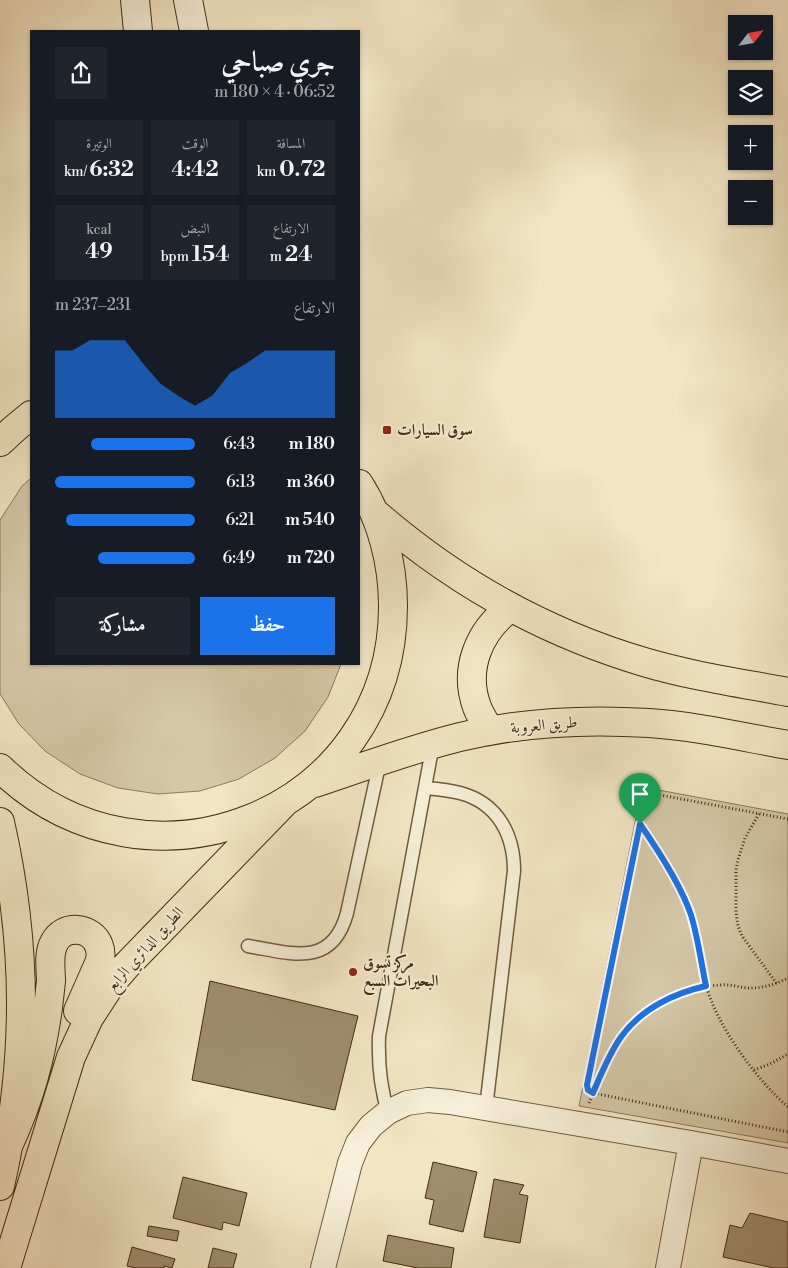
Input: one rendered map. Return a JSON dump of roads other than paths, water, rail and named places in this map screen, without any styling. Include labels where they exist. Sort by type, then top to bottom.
[{"type":"main road","points":[[135,0],[138,30]]},
{"type":"main road","points":[[188,0],[194,30]]},
{"type":"main road","points":[[0,768],[22,787],[70,816],[96,826],[151,836],[178,836],[234,826],[284,802],[307,786],[328,768],[346,747],[361,724],[374,700],[390,647],[393,593],[388,556],[374,512],[360,486]]},
{"type":"main road","points":[[374,512],[399,534],[453,574],[510,608],[543,624],[636,660],[680,672],[788,692]]},
{"type":"main road","points":[[490,731],[477,706],[472,679],[473,664],[482,638],[499,616],[510,608]]},
{"type":"main road","name":"طريق العروبة","points":[[307,786],[433,744],[490,731],[530,725],[619,721],[651,723],[691,728],[788,746]]},
{"type":"main road","name":"الطريق الدائري الرابع","points":[[6,1268],[64,1078],[71,1057],[89,1018],[113,981],[127,965],[284,802]]},
{"type":"main road","points":[[0,822],[14,894],[21,977],[21,1019],[15,1103],[0,1186]]},
{"type":"main road","points":[[9,1144],[28,1099],[41,1052],[51,982],[51,950],[54,942],[65,931],[81,930],[95,938],[101,952],[100,961],[78,1008],[71,1040],[71,1057]]},
{"type":"street","points":[[323,1268],[350,1163],[358,1142],[371,1126],[388,1112],[407,1103],[428,1100],[486,1108],[788,1161]]},
{"type":"street","points":[[668,1268],[692,1143]]},
{"type":"lane","points":[[388,1112],[382,1094],[379,1075],[379,1036],[433,744]]},
{"type":"lane","points":[[248,946],[302,954],[313,953],[332,942],[339,934],[347,913],[380,761]]},
{"type":"lane","points":[[425,788],[461,793],[474,798],[486,806],[497,816],[505,829],[511,842],[514,857],[514,871],[486,1108]]},
{"type":"place","name":"سوق السيارات","points":[[387,430]]},
{"type":"place","name":"مركز تسوق البحيرات السبع","points":[[353,972]]}]
